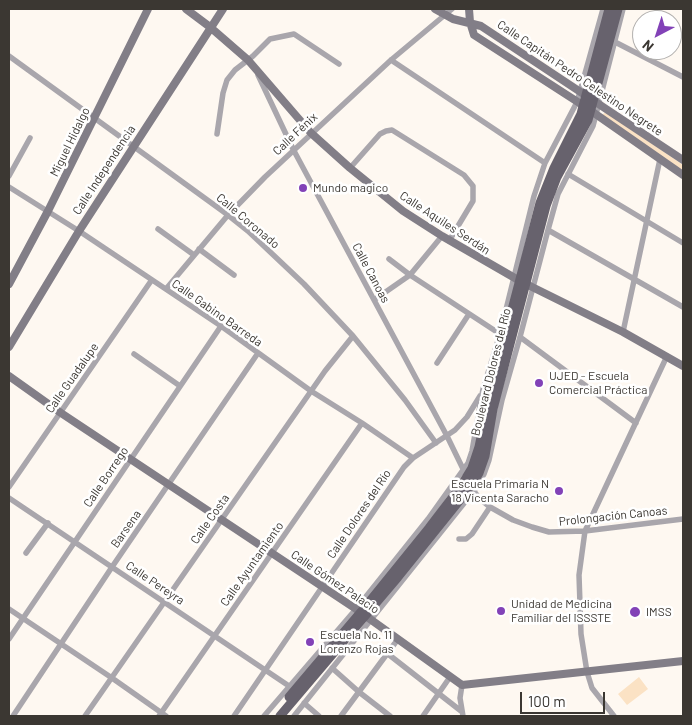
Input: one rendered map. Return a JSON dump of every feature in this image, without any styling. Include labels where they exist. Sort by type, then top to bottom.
[{"type":"main road","name":"Boulevard Dolores del Río","points":[[469,481],[479,447],[490,394],[546,206],[557,177],[584,128],[609,9]]},
{"type":"main road","name":"Boulevard Dolores del Río","points":[[590,97],[618,9]]},
{"type":"main road","name":"Boulevard Dolores del Río","points":[[280,716],[469,481],[479,473],[485,456],[490,421],[515,327],[540,203],[547,183],[578,122],[587,109]]},
{"type":"main road","points":[[546,206],[558,194]]},
{"type":"main road","points":[[515,327],[526,315]]},
{"type":"main road","points":[[485,456],[493,441]]},
{"type":"main road","name":"Boulevard Dolores del Río","points":[[273,716],[363,614]]},
{"type":"street","name":"Miguel Hidalgo","points":[[9,284],[48,211],[148,9]]},
{"type":"street","name":"Calle Aquiles Serdán","points":[[186,9],[248,60],[312,133],[350,168],[388,199],[450,241],[523,283],[623,332],[683,366]]},
{"type":"street","name":"Calle Independencia","points":[[9,347],[79,231],[223,9]]},
{"type":"street","name":"Calle Capitán Pedro Celestino Negrete","points":[[435,9],[444,16],[481,26],[683,160]]},
{"type":"street","name":"Calle Fénix","points":[[166,289],[228,215],[293,150],[391,60],[452,9]]},
{"type":"street","points":[[469,9],[470,22]]},
{"type":"street","points":[[469,481],[470,457],[483,390],[500,334],[548,230],[558,194],[590,135],[587,109],[603,9]]},
{"type":"street","points":[[590,97],[615,42],[623,9]]},
{"type":"street","name":"Calle Capitán Pedro Celestino Negrete","points":[[470,22],[472,31],[478,37],[683,175]]},
{"type":"street","points":[[217,134],[226,80],[270,38],[291,34],[297,36],[339,64]]},
{"type":"street","points":[[615,42],[683,77]]},
{"type":"street","name":"Calle Coronado","points":[[9,56],[248,231],[304,284],[353,336],[405,400],[436,443]]},
{"type":"street","points":[[391,60],[545,163]]},
{"type":"street","name":"Calle Canoas","points":[[255,69],[293,150],[448,436],[469,481]]},
{"type":"street","points":[[264,716],[289,686],[363,614],[469,481],[487,468],[502,400],[526,315],[523,283],[534,196],[545,163],[587,109]]},
{"type":"street","points":[[350,168],[380,134],[392,130],[464,176],[473,186],[473,201],[450,241]]},
{"type":"street","points":[[9,176],[30,138]]},
{"type":"street","points":[[623,332],[660,159]]},
{"type":"street","points":[[568,174],[683,243]]},
{"type":"street","name":"Calle Gabino Barreda","points":[[9,187],[166,289],[311,391],[413,458]]},
{"type":"street","points":[[158,229],[194,255]]},
{"type":"street","points":[[548,230],[683,307]]},
{"type":"street","points":[[374,300],[410,275],[442,236]]},
{"type":"street","points":[[199,250],[234,275]]},
{"type":"street","points":[[389,259],[410,275],[500,334]]},
{"type":"street","name":"Calle Guadalupe","points":[[9,487],[152,281]]},
{"type":"street","points":[[437,363],[469,314]]},
{"type":"street","name":"Calle Borrego","points":[[9,639],[221,326]]},
{"type":"street","name":"Calle Costa","points":[[85,716],[325,371],[353,336]]},
{"type":"street","points":[[520,338],[636,423]]},
{"type":"street","name":"Barsena","points":[[13,716],[258,353]]},
{"type":"street","points":[[134,354],[180,386]]},
{"type":"street","points":[[614,716],[592,688],[587,672],[581,634],[579,608],[580,576],[585,531],[667,356]]},
{"type":"street","name":"Calle Gómez Palacio","points":[[9,376],[61,413],[322,586],[462,685]]},
{"type":"street","name":"Calle Dolores del Río","points":[[234,716],[393,482],[413,458],[448,436],[467,417],[483,390]]},
{"type":"street","name":"Calle Ayuntamiento","points":[[162,715],[362,423]]},
{"type":"street","name":"Prolongación Canoas","points":[[469,481],[479,498],[490,507],[532,528],[555,532],[585,531],[683,519]]},
{"type":"street","name":"Calle Pereyra","points":[[9,498],[289,686]]},
{"type":"street","points":[[459,539],[466,538],[472,534],[490,507]]},
{"type":"street","points":[[26,553],[48,523]]},
{"type":"street","points":[[9,609],[112,678],[162,715]]},
{"type":"street","points":[[294,716],[332,668],[363,614]]},
{"type":"street","points":[[341,716],[398,639]]},
{"type":"street","points":[[388,654],[462,714]]},
{"type":"street","points":[[462,714],[460,698],[462,685],[683,661]]},
{"type":"street","points":[[332,668],[390,716]]},
{"type":"street","points":[[422,716],[450,677]]},
{"type":"street","points":[[304,703],[319,716]]},
{"type":"shaded area","points":[[606,112],[683,165],[683,173],[602,118]]},
{"type":"shaded area","points":[[639,677],[648,689],[627,705],[618,694]]},
{"type":"place","name":"Mundo magico","points":[[303,188]]},
{"type":"place","name":"UJED - Escuela Comercial Práctica","points":[[539,383]]},
{"type":"place","name":"Escuela Primaria N 18 Vicenta Saracho","points":[[559,491]]},
{"type":"place","name":"Unidad de Medicina Familiar del ISSSTE","points":[[501,611]]},
{"type":"place","name":"IMSS","points":[[635,612]]},
{"type":"place","name":"Escuela No. 11 Lorenzo Rojas","points":[[310,642]]}]
